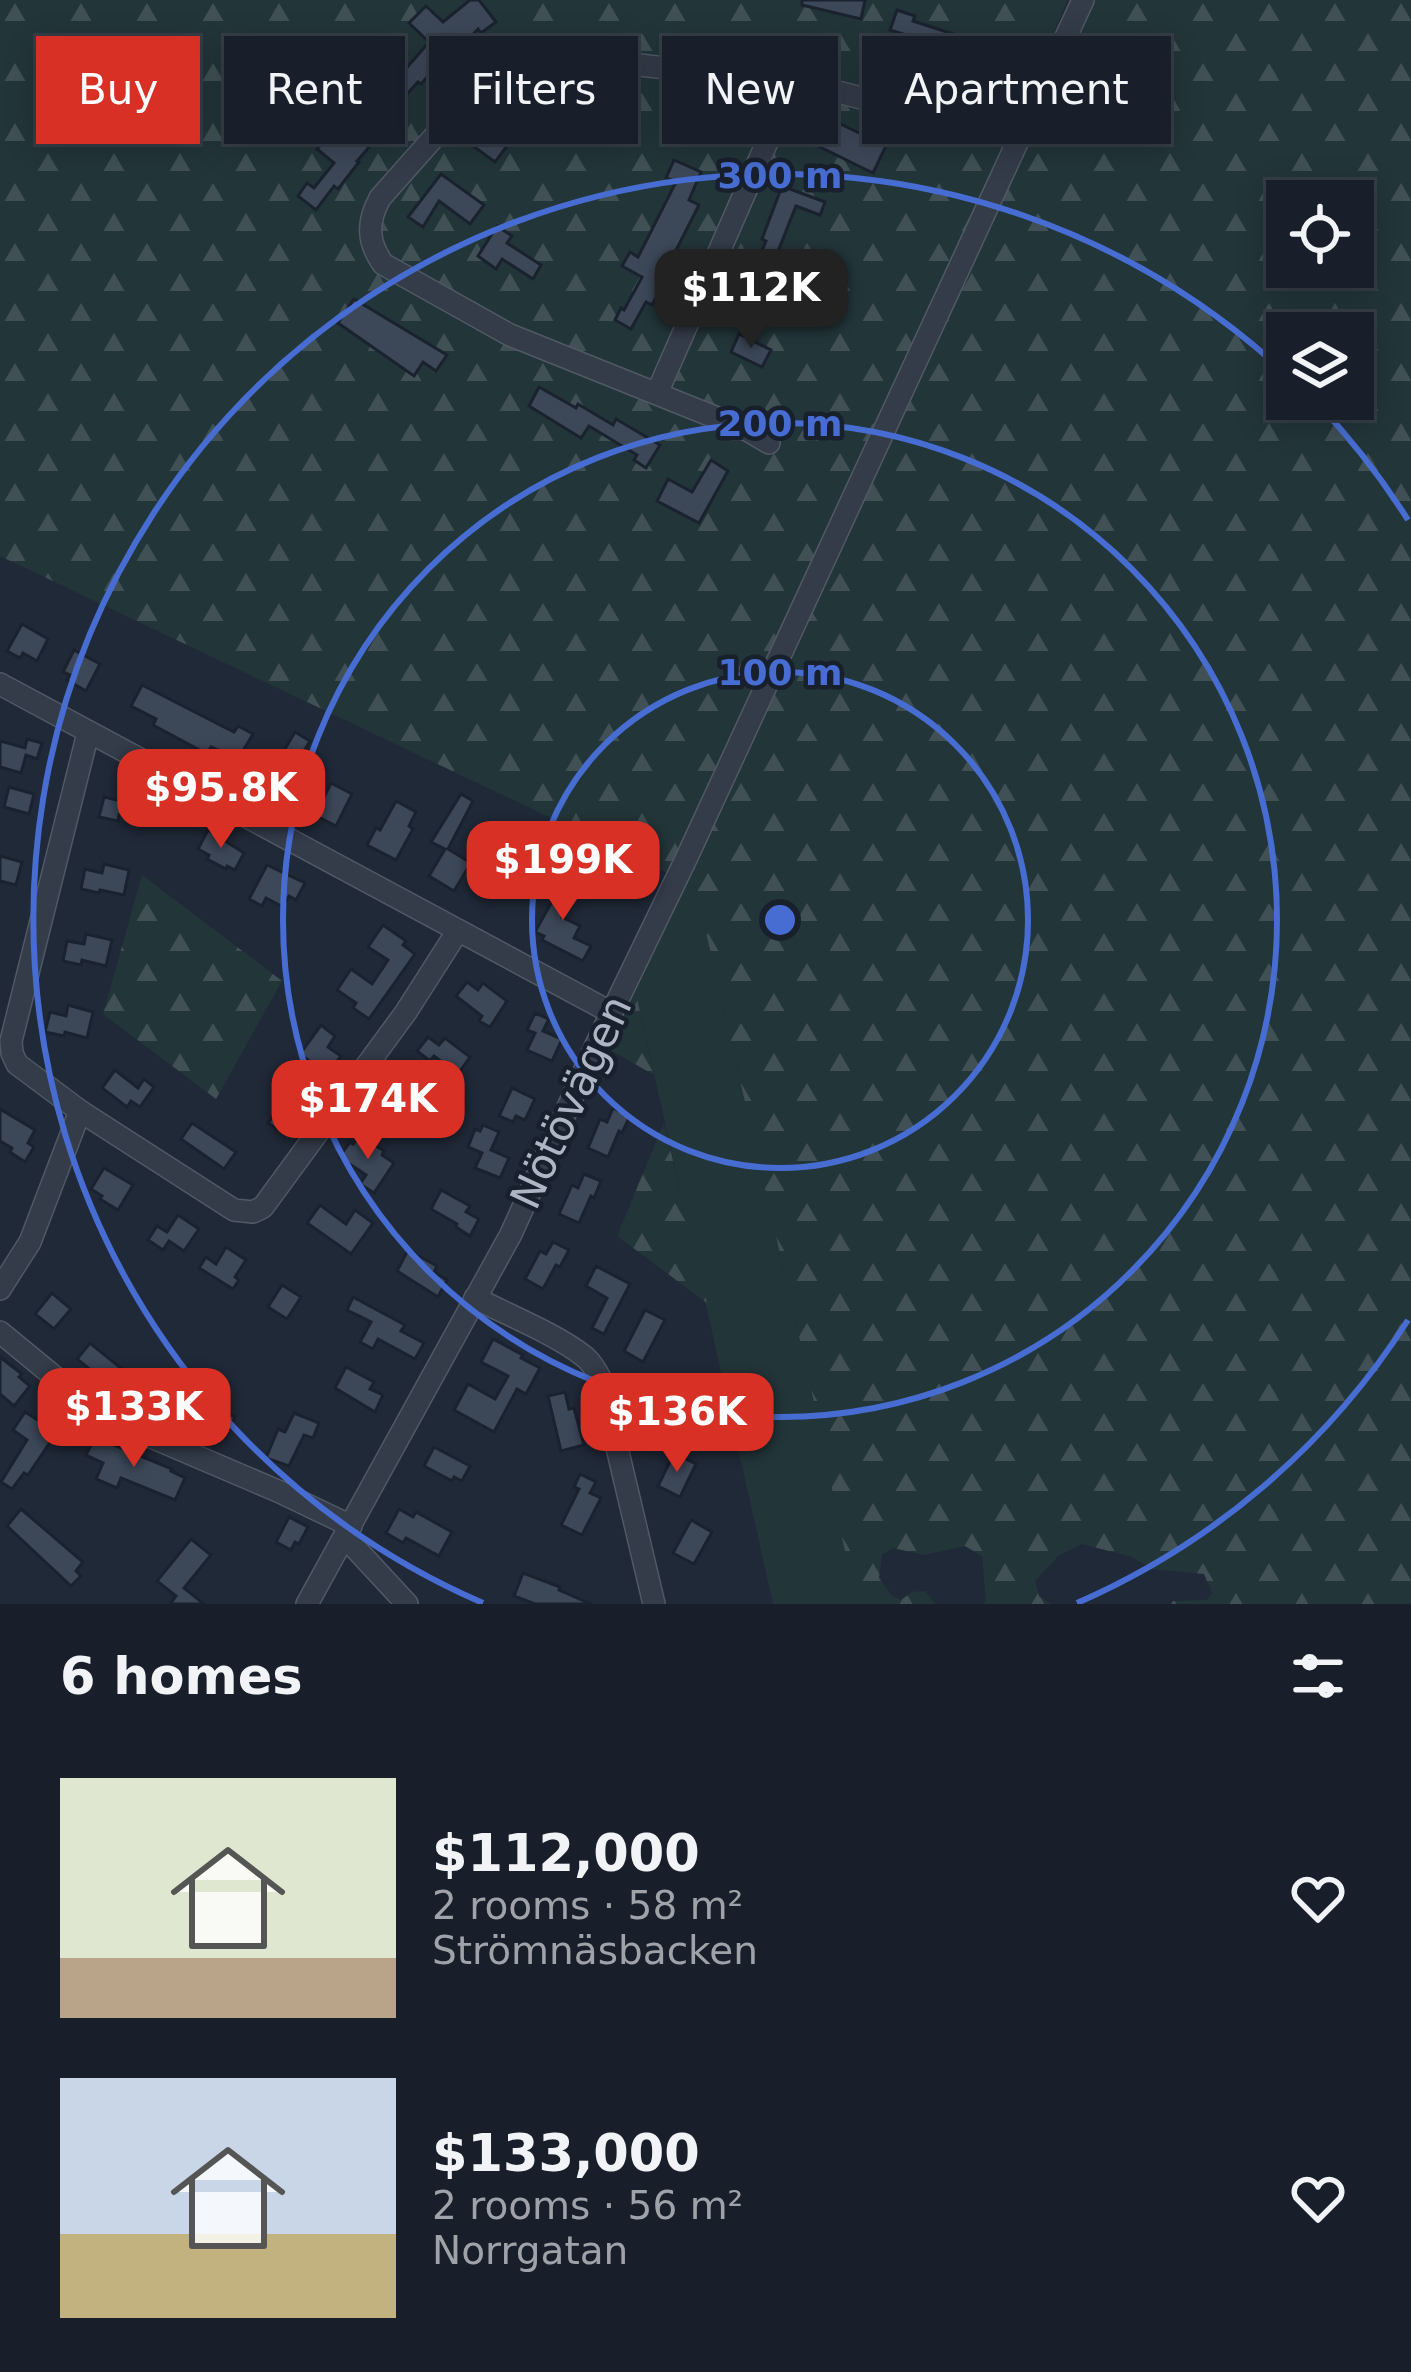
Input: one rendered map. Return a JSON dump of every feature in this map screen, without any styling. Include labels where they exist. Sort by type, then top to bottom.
[{"type":"street","name":"Nötövägen","points":[[1066,36],[1083,0]]},
{"type":"street","points":[[662,67],[560,57],[514,64],[482,83],[380,199],[369,222],[374,251],[382,264],[510,335],[770,443]]},
{"type":"street","points":[[657,393],[766,144]]},
{"type":"street","name":"Nötövägen","points":[[307,1604],[511,1234],[1017,144]]},
{"type":"street","points":[[0,684],[611,1013]]},
{"type":"street","points":[[88,733],[11,1041],[12,1053],[17,1064],[80,1111],[234,1210],[253,1212],[263,1207],[406,1012],[457,932]]},
{"type":"street","points":[[0,1289],[30,1242],[80,1111]]},
{"type":"street","points":[[475,1298],[586,1358],[602,1380],[653,1604]]},
{"type":"street","points":[[0,1331],[102,1416],[280,1492],[348,1531],[406,1604]]},
{"type":"green space","points":[[0,0],[1067,0],[1053,36],[862,36],[862,144],[1011,144],[914,340],[671,875],[0,556]]},
{"type":"green space","points":[[1094,0],[1411,0],[1411,1604],[1171,1604],[1207,1600],[1212,1593],[1204,1574],[1152,1569],[1132,1557],[1082,1544],[1059,1555],[1035,1581],[1039,1596],[1051,1604],[983,1604],[982,1556],[965,1546],[924,1555],[893,1548],[882,1555],[879,1578],[892,1596],[901,1600],[912,1592],[925,1591],[935,1604],[856,1604],[689,859],[1026,144],[1171,144],[1171,36],[1077,36]]},
{"type":"green space","points":[[689,859],[856,1604],[773,1604],[631,971]]},
{"type":"green space","points":[[142,875],[282,981],[216,1099],[103,1014]]},
{"type":"green space","points":[[631,971],[654,1075],[595,1041]]},
{"type":"green space","points":[[664,1123],[707,1303],[617,1236]]},
{"type":"building","points":[[470,0],[479,0],[496,22],[471,36],[429,36],[429,42],[409,23],[426,6],[443,22]]},
{"type":"building","points":[[802,0],[865,0],[861,19],[802,5]]},
{"type":"building","points":[[897,10],[915,16],[913,21],[953,34],[909,36],[890,30]]},
{"type":"building","points":[[429,42],[429,75],[405,96],[405,70]]},
{"type":"building","points":[[838,123],[862,134],[862,144],[886,146],[873,173],[816,145],[838,144]]},
{"type":"building","points":[[321,144],[372,144],[316,210],[298,196],[307,183],[314,188],[334,163],[317,149]]},
{"type":"building","points":[[474,144],[509,144],[495,162]]},
{"type":"building","points":[[674,160],[701,172],[689,200],[699,205],[652,305],[646,302],[631,329],[615,320],[642,277],[622,266],[630,252],[638,257],[676,182],[666,178]]},
{"type":"building","points":[[441,174],[484,205],[470,224],[439,201],[423,227],[408,217]]},
{"type":"building","points":[[782,186],[825,202],[820,215],[796,206],[773,264],[800,275],[793,294],[768,283],[762,298],[745,291]]},
{"type":"building","points":[[497,226],[512,236],[507,243],[541,265],[533,279],[502,259],[496,269],[478,256]]},
{"type":"building","points":[[354,299],[447,355],[436,371],[423,362],[414,376],[338,323]]},
{"type":"building","points":[[739,334],[771,350],[762,367],[731,352]]},
{"type":"building","points":[[539,387],[613,425],[616,419],[660,445],[646,468],[634,460],[637,455],[589,426],[581,438],[529,406]]},
{"type":"building","points":[[711,460],[728,471],[699,523],[657,501],[668,479],[692,492]]},
{"type":"building","points":[[22,624],[48,639],[37,661],[7,651]]},
{"type":"building","points":[[74,650],[100,664],[86,691],[67,680],[70,675],[63,672]]},
{"type":"building","points":[[142,685],[234,732],[238,726],[253,734],[238,759],[211,747],[207,754],[153,725],[156,719],[131,706]]},
{"type":"building","points":[[295,732],[310,741],[282,798],[259,785]]},
{"type":"building","points":[[27,739],[42,743],[37,759],[26,755],[21,773],[0,767],[0,741],[25,748]]},
{"type":"building","points":[[331,783],[352,794],[336,826],[315,815]]},
{"type":"building","points":[[9,787],[34,794],[29,814],[4,807]]},
{"type":"building","points":[[123,790],[149,796],[144,820],[99,817],[104,797],[121,801]]},
{"type":"building","points":[[461,794],[473,801],[448,849],[471,863],[454,891],[429,876],[445,849],[431,842]]},
{"type":"building","points":[[396,801],[416,812],[409,826],[413,829],[396,860],[367,845]]},
{"type":"building","points":[[208,830],[244,853],[235,870],[207,859],[209,855],[198,849]]},
{"type":"building","points":[[0,856],[22,862],[16,885],[0,881]]},
{"type":"building","points":[[104,864],[129,870],[124,895],[81,889],[85,869],[102,873]]},
{"type":"building","points":[[267,865],[305,883],[296,900],[289,896],[283,907],[266,898],[262,906],[249,899]]},
{"type":"building","points":[[566,876],[581,884],[562,917],[580,926],[574,938],[591,946],[583,961],[535,932]]},
{"type":"building","points":[[383,925],[415,954],[369,1019],[337,990],[351,969],[372,984],[388,960],[368,947]]},
{"type":"building","points":[[86,934],[112,940],[106,966],[63,961],[67,941],[84,944]]},
{"type":"building","points":[[467,982],[478,990],[483,983],[507,1001],[490,1027],[456,996]]},
{"type":"building","points":[[68,1005],[93,1012],[87,1038],[45,1032],[50,1012],[66,1016]]},
{"type":"building","points":[[535,1013],[549,1019],[543,1031],[562,1039],[552,1061],[527,1050],[535,1033],[527,1030]]},
{"type":"building","points":[[321,1025],[335,1036],[328,1047],[341,1056],[323,1081],[307,1070],[312,1063],[300,1054]]},
{"type":"building","points":[[428,1037],[439,1045],[445,1038],[470,1057],[458,1074],[434,1056],[430,1061],[417,1051]]},
{"type":"building","points":[[115,1070],[138,1088],[144,1079],[154,1087],[140,1107],[131,1101],[127,1107],[102,1088]]},
{"type":"building","points":[[395,1081],[432,1109],[419,1128],[378,1107]]},
{"type":"building","points":[[512,1088],[535,1099],[525,1120],[516,1116],[513,1122],[499,1116]]},
{"type":"building","points":[[288,1096],[303,1107],[284,1134],[268,1123]]},
{"type":"building","points":[[613,1108],[630,1116],[608,1157],[588,1148],[600,1119],[607,1122]]},
{"type":"building","points":[[0,1109],[35,1130],[28,1143],[34,1147],[25,1162],[0,1141]]},
{"type":"building","points":[[192,1123],[236,1152],[224,1169],[181,1139]]},
{"type":"building","points":[[483,1125],[499,1132],[491,1150],[509,1158],[500,1178],[475,1168],[482,1153],[468,1147],[475,1129],[480,1131]]},
{"type":"building","points":[[360,1136],[394,1163],[374,1193],[360,1184],[366,1175],[339,1157]]},
{"type":"building","points":[[104,1168],[133,1185],[118,1210],[91,1189]]},
{"type":"building","points":[[584,1174],[601,1181],[579,1223],[559,1214],[572,1185],[578,1188]]},
{"type":"building","points":[[441,1190],[470,1206],[466,1212],[479,1219],[470,1236],[431,1209]]},
{"type":"building","points":[[320,1205],[346,1224],[355,1210],[373,1223],[351,1254],[307,1223]]},
{"type":"building","points":[[178,1215],[199,1229],[184,1251],[169,1241],[163,1250],[148,1240],[157,1226],[167,1232]]},
{"type":"building","points":[[553,1242],[569,1250],[543,1289],[525,1279],[540,1251],[546,1254]]},
{"type":"building","points":[[226,1247],[246,1260],[233,1289],[199,1268],[206,1257],[216,1264]]},
{"type":"building","points":[[408,1250],[437,1266],[434,1272],[447,1280],[438,1297],[397,1271]]},
{"type":"building","points":[[596,1266],[630,1284],[604,1334],[592,1328],[607,1298],[586,1286]]},
{"type":"building","points":[[282,1285],[301,1297],[287,1319],[268,1307]]},
{"type":"building","points":[[52,1293],[71,1309],[54,1329],[35,1314]]},
{"type":"building","points":[[353,1297],[405,1325],[401,1331],[424,1343],[415,1359],[378,1339],[373,1349],[360,1342],[371,1322],[347,1310]]},
{"type":"building","points":[[645,1310],[665,1320],[643,1362],[624,1351]]},
{"type":"building","points":[[493,1339],[540,1368],[526,1394],[517,1389],[494,1432],[454,1410],[468,1384],[495,1399],[508,1376],[481,1362]]},
{"type":"building","points":[[90,1343],[133,1378],[135,1373],[181,1391],[173,1413],[95,1380],[98,1376],[77,1359]]},
{"type":"building","points":[[0,1357],[30,1386],[14,1406],[0,1394]]},
{"type":"building","points":[[346,1367],[374,1382],[370,1389],[383,1395],[375,1412],[335,1388]]},
{"type":"building","points":[[659,1389],[678,1399],[660,1433],[641,1423]]},
{"type":"building","points":[[565,1392],[584,1445],[561,1451],[548,1396]]},
{"type":"building","points":[[210,1405],[235,1417],[225,1438],[199,1427]]},
{"type":"building","points":[[25,1412],[57,1432],[28,1475],[24,1473],[12,1489],[1,1482],[27,1440],[13,1430]]},
{"type":"building","points":[[294,1413],[319,1423],[313,1438],[304,1435],[289,1466],[266,1458],[278,1429],[285,1432]]},
{"type":"building","points":[[95,1437],[185,1478],[175,1500],[121,1478],[117,1488],[96,1479],[103,1463],[86,1455]]},
{"type":"building","points":[[434,1447],[470,1466],[462,1481],[454,1477],[452,1481],[424,1466]]},
{"type":"building","points":[[674,1453],[696,1464],[680,1497],[658,1486]]},
{"type":"building","points":[[580,1474],[596,1482],[590,1493],[601,1498],[582,1535],[561,1525],[579,1489],[574,1487]]},
{"type":"building","points":[[21,1509],[83,1562],[76,1571],[81,1576],[71,1586],[7,1526]]},
{"type":"building","points":[[399,1509],[413,1517],[416,1512],[452,1532],[439,1556],[386,1533]]},
{"type":"building","points":[[289,1517],[308,1527],[291,1550],[276,1542]]},
{"type":"building","points":[[691,1520],[712,1532],[694,1564],[673,1553]]},
{"type":"building","points":[[191,1539],[211,1555],[184,1588],[204,1604],[170,1604],[176,1596],[157,1581]]},
{"type":"building","points":[[523,1573],[591,1604],[535,1604],[514,1596]]}]
